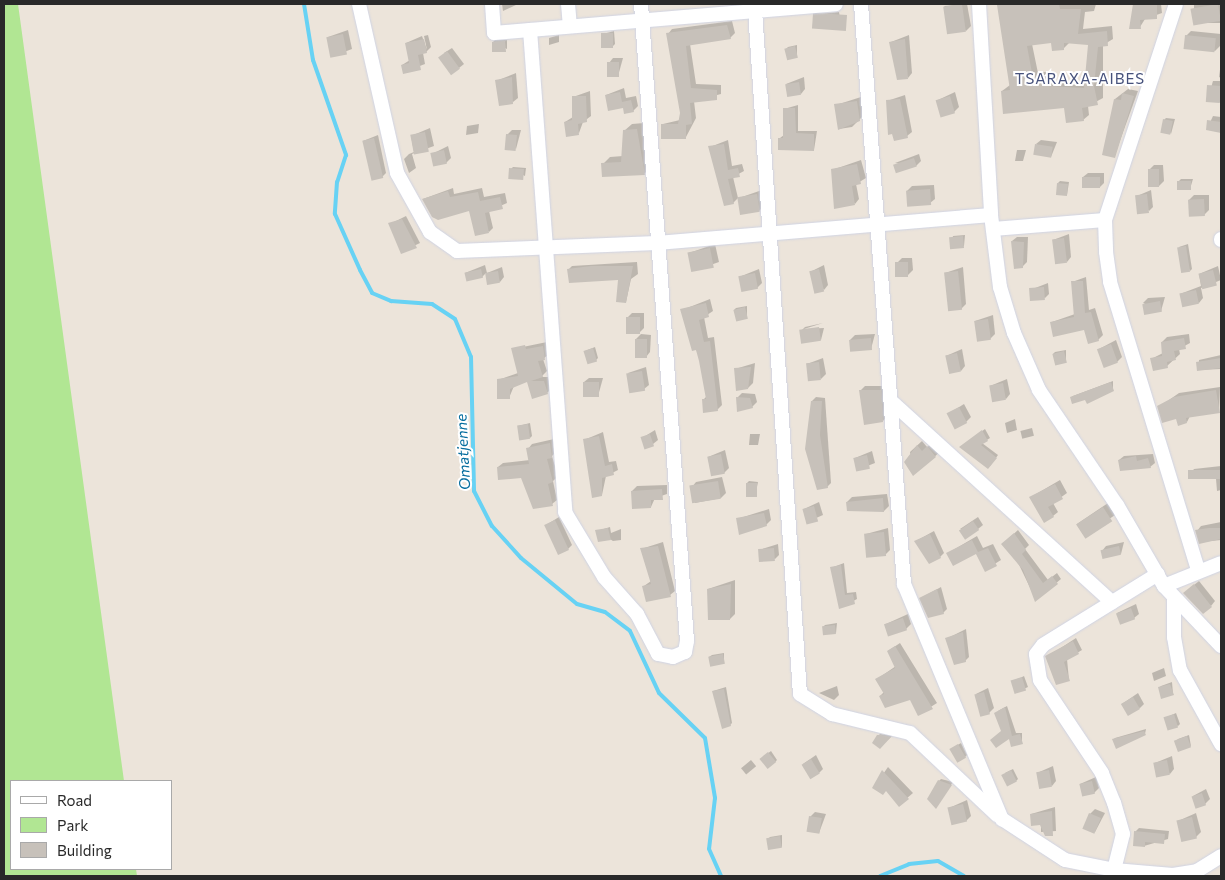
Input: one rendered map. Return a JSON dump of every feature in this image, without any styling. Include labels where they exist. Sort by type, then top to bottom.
[{"type":"street","points":[[359,4],[397,173],[430,232],[465,253],[658,243],[877,225],[1105,220]]},
{"type":"street","points":[[492,4],[494,33],[642,20],[718,8],[755,10],[836,4]]},
{"type":"street","points":[[568,4],[570,26]]},
{"type":"street","points":[[530,30],[565,512],[604,577],[637,614],[658,654],[673,657],[685,652],[687,642],[641,4]]},
{"type":"street","points":[[861,4],[877,225],[893,403],[904,584],[1002,819]]},
{"type":"street","points":[[979,4],[992,222],[1000,287],[1039,390],[1174,600],[1221,646]]},
{"type":"street","points":[[1176,4],[1105,220],[1110,282],[1198,569]]},
{"type":"street","points":[[755,10],[768,234],[800,694],[832,714],[910,733],[1002,819],[1065,860],[1114,870],[1173,875],[1197,871],[1221,856]]},
{"type":"street","points":[[893,403],[1112,602]]},
{"type":"street","points":[[1114,870],[1122,834],[1102,773],[1035,665],[1043,645],[1112,602],[1161,580],[1221,563]]},
{"type":"street","points":[[1174,600],[1174,637],[1180,670],[1221,744]]},
{"type":"green space","points":[[4,4],[18,4],[124,780],[10,780],[10,870],[136,870],[137,876],[4,876]]},
{"type":"building","points":[[962,4],[966,32],[947,34],[943,7]]},
{"type":"building","points":[[1059,4],[1060,9],[1081,9],[1078,34],[1107,31],[1108,46],[1098,47],[1094,86],[1098,105],[1082,108],[1084,121],[1066,123],[1064,108],[1003,114],[1001,91],[1010,90],[997,5]],"holes":[[[1051,43],[1052,51],[1064,50],[1064,43],[1088,45],[1084,88],[1048,86],[1046,76],[1033,78],[1027,46]]]},
{"type":"building","points":[[1133,4],[1157,4],[1157,19],[1140,20],[1141,29],[1129,29]]},
{"type":"building","points":[[1218,4],[1221,21],[1193,26],[1190,9]]},
{"type":"building","points":[[813,13],[847,15],[846,31],[812,29]]},
{"type":"building","points":[[727,25],[731,39],[686,46],[691,88],[717,90],[717,100],[690,103],[692,124],[686,125],[686,139],[661,139],[661,124],[678,124],[680,113],[666,33]]},
{"type":"building","points":[[601,33],[613,33],[613,48],[601,48]]},
{"type":"building","points":[[343,34],[347,55],[330,58],[326,37]]},
{"type":"building","points":[[1185,35],[1216,38],[1214,52],[1184,49]]},
{"type":"building","points":[[424,39],[427,53],[418,55],[421,70],[403,74],[401,65],[409,63],[405,43]]},
{"type":"building","points":[[905,39],[908,79],[897,80],[889,42]]},
{"type":"building","points":[[505,41],[506,52],[492,52],[492,42]]},
{"type":"building","points":[[795,46],[798,58],[787,60],[784,49]]},
{"type":"building","points":[[447,51],[460,69],[451,75],[438,57]]},
{"type":"building","points":[[607,62],[619,62],[619,77],[607,77]]},
{"type":"building","points":[[512,77],[513,104],[499,106],[495,80]]},
{"type":"building","points":[[799,82],[801,95],[787,97],[785,84]]},
{"type":"building","points":[[1207,85],[1221,86],[1220,103],[1206,102]]},
{"type":"building","points":[[620,92],[622,102],[631,100],[634,112],[624,114],[623,108],[608,111],[605,95]]},
{"type":"building","points":[[1122,93],[1134,96],[1115,158],[1102,155],[1114,99],[1121,100]]},
{"type":"building","points":[[572,96],[586,96],[587,122],[578,124],[579,135],[566,137],[564,122],[572,120]]},
{"type":"building","points":[[950,96],[955,113],[941,117],[936,100]]},
{"type":"building","points":[[900,99],[908,138],[894,141],[892,134],[888,135],[886,100]]},
{"type":"building","points":[[857,101],[860,121],[838,130],[834,104]]},
{"type":"building","points":[[783,108],[795,108],[796,133],[814,134],[814,151],[778,150],[778,138],[783,138]]},
{"type":"building","points":[[1163,119],[1173,121],[1170,135],[1160,133]]},
{"type":"building","points":[[1207,120],[1221,122],[1221,133],[1206,130]]},
{"type":"building","points":[[637,129],[645,175],[602,177],[601,163],[621,162],[623,130]]},
{"type":"building","points":[[425,132],[429,152],[414,154],[410,135]]},
{"type":"building","points":[[506,134],[517,135],[516,151],[505,150]]},
{"type":"building","points":[[374,138],[383,178],[372,181],[362,141]]},
{"type":"building","points":[[724,144],[728,170],[738,168],[740,177],[728,179],[734,204],[724,206],[708,146]]},
{"type":"building","points":[[1035,144],[1053,147],[1051,158],[1033,155]]},
{"type":"building","points":[[444,150],[447,164],[433,167],[430,153]]},
{"type":"building","points":[[914,158],[917,167],[896,173],[893,165]]},
{"type":"building","points":[[857,164],[861,184],[852,186],[855,205],[834,209],[831,169]]},
{"type":"building","points":[[509,168],[524,169],[523,180],[508,179]]},
{"type":"building","points":[[1148,169],[1159,169],[1159,187],[1148,187]]},
{"type":"building","points":[[1082,177],[1100,177],[1100,188],[1082,188]]},
{"type":"building","points":[[1177,181],[1191,181],[1191,190],[1177,190]]},
{"type":"building","points":[[1057,183],[1068,184],[1067,196],[1056,195]]},
{"type":"building","points":[[930,189],[931,205],[907,207],[906,191]]},
{"type":"building","points":[[448,191],[450,197],[478,192],[480,201],[500,197],[503,209],[485,213],[489,233],[475,236],[469,211],[438,220],[432,217],[422,199]]},
{"type":"building","points":[[757,194],[760,212],[740,215],[737,197]]},
{"type":"building","points":[[1147,194],[1149,213],[1137,214],[1135,195]]},
{"type":"building","points":[[1204,199],[1205,216],[1189,217],[1188,200]]},
{"type":"building","points":[[402,219],[417,248],[401,254],[388,223]]},
{"type":"building","points":[[963,236],[964,248],[950,249],[949,237]]},
{"type":"building","points":[[1064,238],[1067,263],[1055,264],[1052,239]]},
{"type":"building","points":[[1011,241],[1024,242],[1023,268],[1014,269]]},
{"type":"building","points":[[1186,246],[1190,272],[1181,273],[1177,247]]},
{"type":"building","points":[[710,248],[714,268],[691,272],[687,252]]},
{"type":"building","points":[[895,262],[908,262],[908,277],[895,277]]},
{"type":"building","points":[[591,266],[633,266],[626,303],[616,302],[618,280],[569,283],[567,269]]},
{"type":"building","points":[[481,269],[483,278],[466,282],[464,273]]},
{"type":"building","points":[[819,269],[824,291],[814,294],[809,271]]},
{"type":"building","points":[[1213,270],[1217,286],[1202,289],[1198,274]]},
{"type":"building","points":[[498,271],[500,283],[487,285],[485,273]]},
{"type":"building","points":[[958,271],[962,310],[948,311],[944,272]]},
{"type":"building","points":[[755,273],[758,289],[741,292],[738,276]]},
{"type":"building","points":[[1071,281],[1083,281],[1085,313],[1091,312],[1099,341],[1088,344],[1084,330],[1053,337],[1050,322],[1074,317]]},
{"type":"building","points":[[1044,287],[1045,300],[1030,301],[1029,288]]},
{"type":"building","points":[[1196,290],[1199,304],[1182,307],[1179,294]]},
{"type":"building","points":[[1160,301],[1162,312],[1144,315],[1142,304]]},
{"type":"building","points":[[706,303],[709,317],[699,320],[704,342],[710,341],[718,411],[703,413],[702,399],[706,399],[699,361],[696,350],[692,351],[680,309]]},
{"type":"building","points":[[745,307],[748,319],[736,322],[733,310]]},
{"type":"building","points":[[626,317],[640,317],[640,334],[626,334]]},
{"type":"building","points":[[988,319],[991,340],[977,342],[974,321]]},
{"type":"building","points":[[819,327],[821,341],[801,344],[799,330]]},
{"type":"building","points":[[871,338],[872,350],[850,352],[849,340]]},
{"type":"building","points":[[1184,338],[1186,349],[1174,351],[1176,360],[1167,362],[1168,368],[1153,371],[1150,358],[1162,356],[1161,342]]},
{"type":"building","points":[[635,339],[647,339],[647,358],[635,358]]},
{"type":"building","points":[[1111,344],[1118,363],[1104,368],[1097,349]]},
{"type":"building","points":[[525,345],[526,349],[543,346],[545,360],[538,361],[543,377],[531,381],[544,381],[548,394],[532,399],[527,382],[510,389],[510,399],[497,399],[497,379],[518,376],[511,348]]},
{"type":"building","points":[[593,348],[597,361],[588,364],[583,351]]},
{"type":"building","points":[[1064,351],[1067,363],[1055,366],[1052,354]]},
{"type":"building","points":[[957,353],[961,372],[949,374],[945,355]]},
{"type":"building","points":[[1221,358],[1221,368],[1197,371],[1196,362]]},
{"type":"building","points":[[819,362],[821,380],[808,381],[806,363]]},
{"type":"building","points":[[751,367],[748,389],[736,391],[734,368]]},
{"type":"building","points":[[642,371],[645,391],[629,393],[626,374]]},
{"type":"building","points":[[583,382],[599,382],[599,397],[583,397]]},
{"type":"building","points":[[1111,382],[1114,391],[1087,404],[1085,400],[1072,404],[1070,397]]},
{"type":"building","points":[[1003,383],[1006,400],[992,402],[989,385]]},
{"type":"building","points":[[859,390],[881,390],[883,422],[864,425]]},
{"type":"building","points":[[1216,390],[1220,413],[1186,418],[1187,423],[1178,426],[1176,419],[1162,423],[1157,406],[1174,397]]},
{"type":"building","points":[[736,397],[750,398],[753,408],[737,412]]},
{"type":"building","points":[[811,401],[822,401],[820,435],[828,488],[817,490],[805,449]]},
{"type":"building","points":[[959,407],[967,423],[955,429],[947,413]]},
{"type":"building","points":[[528,424],[530,439],[519,440],[517,426]]},
{"type":"building","points":[[982,430],[988,441],[981,445],[997,458],[988,469],[959,447]]},
{"type":"building","points":[[650,434],[654,446],[645,449],[640,437]]},
{"type":"building","points":[[599,436],[605,466],[612,464],[614,475],[602,478],[602,496],[592,498],[583,439]]},
{"type":"building","points":[[550,443],[552,458],[547,459],[553,482],[548,484],[553,506],[533,509],[521,478],[498,480],[497,467],[529,464],[526,448]]},
{"type":"building","points":[[917,445],[922,451],[927,446],[936,457],[913,476],[904,462]]},
{"type":"building","points":[[721,454],[725,474],[711,476],[707,457]]},
{"type":"building","points":[[867,455],[870,469],[856,472],[853,458]]},
{"type":"building","points":[[1136,456],[1137,461],[1148,458],[1151,468],[1120,471],[1118,460]]},
{"type":"building","points":[[1188,470],[1221,470],[1221,479],[1188,479]]},
{"type":"building","points":[[718,481],[721,499],[692,503],[689,486]]},
{"type":"building","points":[[746,483],[757,483],[757,497],[746,497]]},
{"type":"building","points":[[1055,484],[1063,499],[1048,507],[1054,517],[1044,523],[1029,497]]},
{"type":"building","points":[[662,489],[663,500],[651,500],[651,508],[632,509],[631,491]]},
{"type":"building","points":[[883,498],[884,512],[847,511],[846,502]]},
{"type":"building","points":[[814,506],[818,521],[807,525],[802,509]]},
{"type":"building","points":[[1103,507],[1112,521],[1085,539],[1076,524]]},
{"type":"building","points":[[764,513],[767,526],[739,535],[736,518]]},
{"type":"building","points":[[555,520],[569,550],[558,555],[544,525]]},
{"type":"building","points":[[973,521],[979,530],[965,540],[959,531]]},
{"type":"building","points":[[608,528],[611,540],[598,542],[595,530]]},
{"type":"building","points":[[1221,528],[1221,539],[1199,544],[1195,530]]},
{"type":"building","points":[[884,532],[886,556],[866,558],[864,534]]},
{"type":"building","points":[[1014,533],[1026,550],[1022,554],[1043,583],[1052,576],[1058,584],[1035,602],[1023,570],[1001,544]]},
{"type":"building","points":[[930,534],[941,558],[929,564],[914,541]]},
{"type":"building","points":[[972,540],[978,552],[988,548],[997,566],[985,572],[976,554],[953,566],[946,553]]},
{"type":"building","points":[[658,546],[671,597],[646,602],[642,586],[651,584],[640,548]]},
{"type":"building","points":[[1119,546],[1121,555],[1103,559],[1100,550]]},
{"type":"building","points":[[774,548],[775,561],[759,562],[758,549]]},
{"type":"building","points":[[841,565],[845,595],[853,594],[855,604],[839,609],[830,567]]},
{"type":"building","points":[[731,584],[730,620],[708,620],[707,589]]},
{"type":"building","points":[[1194,584],[1212,607],[1203,614],[1183,593]]},
{"type":"building","points":[[937,589],[944,614],[928,618],[919,598]]},
{"type":"building","points":[[1131,608],[1135,619],[1120,625],[1116,613]]},
{"type":"building","points":[[903,618],[907,630],[888,637],[884,624]]},
{"type":"building","points":[[835,625],[836,634],[823,635],[822,626]]},
{"type":"building","points":[[963,632],[966,662],[954,665],[945,638]]},
{"type":"building","points":[[1073,641],[1079,654],[1064,662],[1070,681],[1056,685],[1045,656]]},
{"type":"building","points":[[895,646],[933,709],[918,716],[910,700],[885,708],[879,696],[884,694],[875,679],[895,668],[887,651]]},
{"type":"building","points":[[723,654],[725,664],[710,667],[708,657]]},
{"type":"building","points":[[1022,677],[1026,690],[1015,694],[1011,681]]},
{"type":"building","points":[[1170,684],[1174,695],[1161,699],[1158,687]]},
{"type":"building","points":[[724,689],[731,726],[722,729],[712,691]]},
{"type":"building","points":[[984,692],[990,714],[980,717],[974,695]]},
{"type":"building","points":[[1133,697],[1140,709],[1128,716],[1121,704]]},
{"type":"building","points":[[1005,707],[1012,736],[1020,734],[1023,744],[1011,747],[1009,739],[996,748],[990,740],[1001,731],[994,713]]},
{"type":"building","points":[[1174,714],[1178,727],[1168,731],[1163,717]]},
{"type":"building","points":[[1144,731],[1146,735],[1116,749],[1112,739]]},
{"type":"building","points":[[877,735],[891,737],[880,749],[872,743]]},
{"type":"building","points":[[1187,736],[1191,747],[1178,752],[1174,741]]},
{"type":"building","points":[[958,744],[966,758],[957,763],[949,749]]},
{"type":"building","points":[[768,752],[776,762],[768,769],[759,759]]},
{"type":"building","points":[[811,759],[820,774],[810,779],[802,765]]},
{"type":"building","points":[[1167,760],[1170,775],[1156,777],[1153,763]]},
{"type":"building","points":[[882,770],[909,799],[899,807],[886,791],[883,795],[872,788]]},
{"type":"building","points":[[1011,770],[1017,782],[1007,787],[1001,775]]},
{"type":"building","points":[[1049,770],[1052,787],[1039,789],[1036,772]]},
{"type":"building","points":[[938,780],[952,785],[936,809],[927,799]]},
{"type":"building","points":[[1092,781],[1095,794],[1082,797],[1079,784]]},
{"type":"building","points":[[1202,793],[1206,805],[1196,809],[1192,796]]},
{"type":"building","points":[[963,804],[967,822],[951,825],[947,808]]},
{"type":"building","points":[[1052,811],[1053,836],[1045,836],[1040,825],[1031,826],[1030,814]]},
{"type":"building","points":[[1089,813],[1101,818],[1094,834],[1082,829]]},
{"type":"building","points":[[809,816],[822,818],[819,834],[806,832]]},
{"type":"building","points":[[1192,817],[1197,838],[1181,842],[1176,821]]},
{"type":"building","points":[[1134,831],[1165,834],[1164,844],[1145,842],[1145,847],[1133,846]]},
{"type":"building","points":[[780,836],[782,848],[768,850],[766,838]]},
{"type":"waterway","name":"Omatjenne","points":[[304,4],[313,60],[346,155],[337,182],[335,214],[360,270],[372,293],[391,301],[432,304],[455,319],[471,357],[474,491],[492,526],[521,558],[577,604],[605,612],[630,631],[659,693],[705,738],[715,798],[709,849],[721,876]]},
{"type":"waterway","points":[[880,876],[909,864],[938,861],[964,876]]},
{"type":"district","name":"TSARAXA-AIBES","points":[[1080,79]]}]
